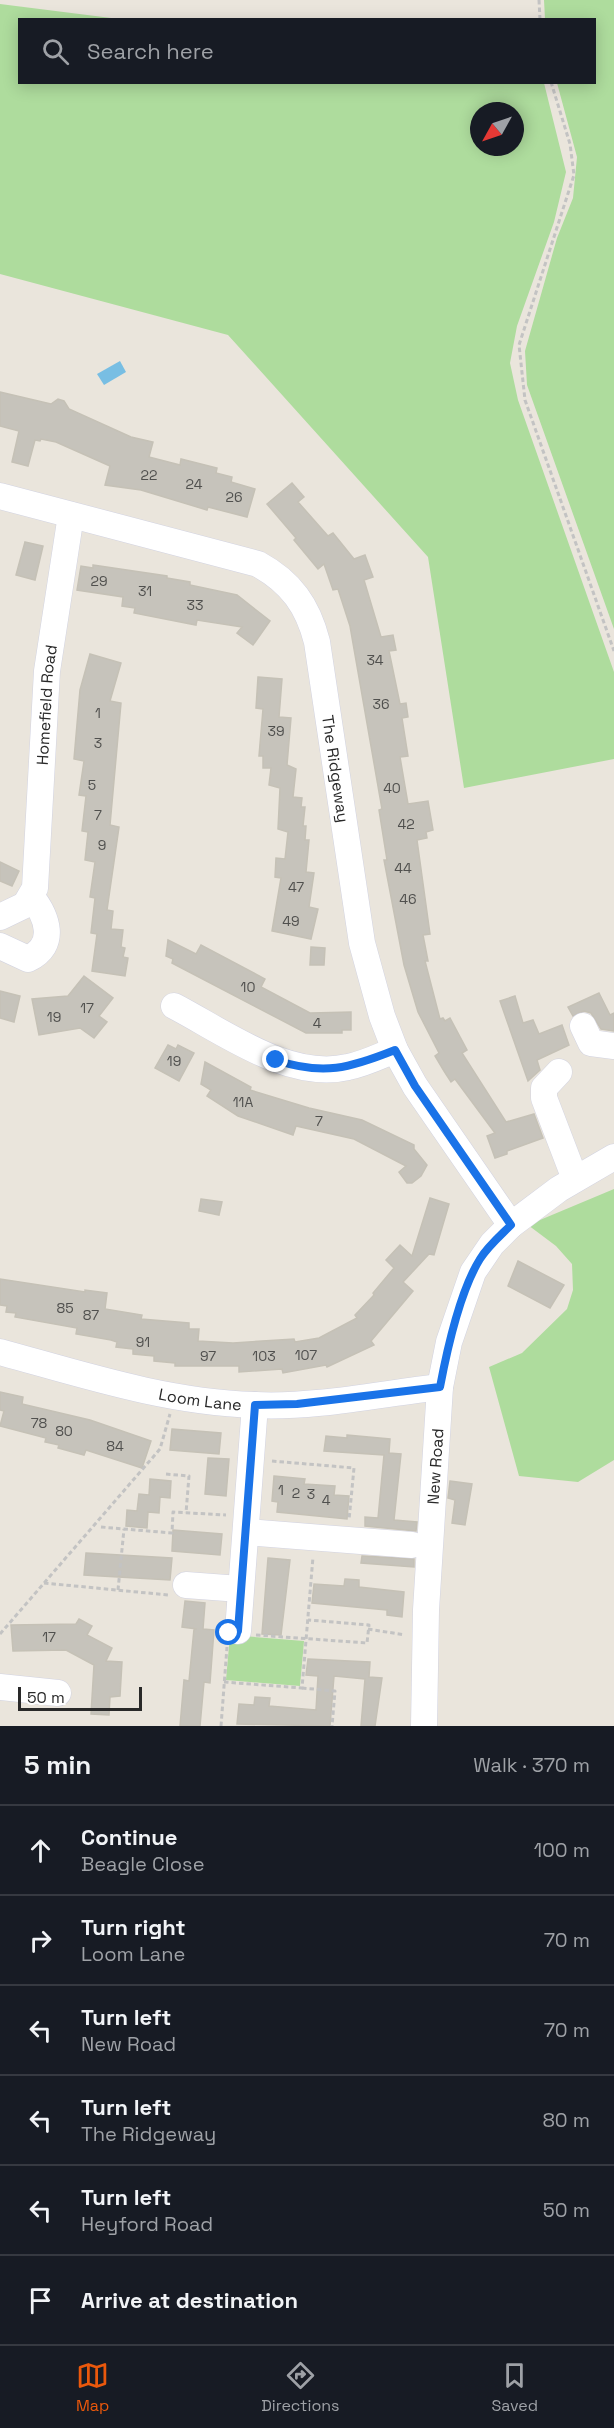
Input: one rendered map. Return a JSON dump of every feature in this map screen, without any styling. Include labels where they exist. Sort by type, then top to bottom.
[{"type":"street","name":"The Ridgeway","points":[[0,496],[258,564],[277,574],[304,605],[317,642],[362,943],[382,1016],[395,1050],[415,1086],[511,1225]]},
{"type":"street","name":"Homefield Road","points":[[31,896],[36,878],[47,671],[71,515]]},
{"type":"street","points":[[0,917],[25,905],[31,896],[46,917],[47,930],[44,945],[38,954],[28,959],[0,946]]},
{"type":"street","points":[[174,1006],[276,1060],[300,1068],[346,1068],[395,1050]]},
{"type":"street","points":[[583,1026],[591,1043],[614,1046]]},
{"type":"street","points":[[559,1072],[544,1088],[544,1098],[575,1179]]},
{"type":"street","name":"New Road","points":[[424,1726],[440,1387],[449,1342],[473,1272],[486,1251],[511,1225],[575,1179],[614,1157]]},
{"type":"street","name":"Loom Lane","points":[[0,1352],[174,1398],[255,1405],[297,1404],[440,1387]]},
{"type":"street","points":[[238,1631],[255,1405]]},
{"type":"street","points":[[246,1524],[315,1538],[412,1545]]},
{"type":"street","points":[[186,1585],[240,1589]]},
{"type":"street","points":[[0,1687],[58,1693]]},
{"type":"path","points":[[539,0],[540,18]]},
{"type":"path","points":[[552,84],[570,144],[574,175],[519,345],[525,400],[614,651]]},
{"type":"path","points":[[0,1634],[160,1449],[174,1398]]},
{"type":"path","points":[[251,1459],[354,1467],[355,1540]]},
{"type":"path","points":[[166,1474],[189,1476],[186,1513]]},
{"type":"path","points":[[101,1527],[172,1533],[173,1512],[246,1524]]},
{"type":"path","points":[[118,1590],[124,1529]]},
{"type":"path","points":[[303,1688],[315,1538]]},
{"type":"path","points":[[44,1583],[178,1596],[186,1585]]},
{"type":"path","points":[[220,1726],[229,1633],[238,1631],[247,1635],[367,1643],[369,1624],[308,1620]]},
{"type":"path","points":[[368,1629],[427,1639]]},
{"type":"path","points":[[224,1682],[335,1691],[332,1726]]},
{"type":"green space","points":[[544,0],[614,0],[614,629],[527,385],[525,351],[557,238],[573,198],[577,157],[557,84],[596,84],[596,18],[545,18]]},
{"type":"green space","points":[[0,4],[111,18],[18,18],[18,84],[544,84],[566,172],[554,222],[517,326],[510,363],[518,400],[614,672],[614,759],[464,788],[428,557],[228,335],[0,274]]},
{"type":"green space","points":[[614,1189],[614,1460],[578,1482],[519,1476],[489,1367],[522,1353],[567,1309],[573,1290],[572,1264],[556,1246],[528,1225]]},
{"type":"green space","points":[[230,1635],[304,1641],[300,1686],[226,1680]]},
{"type":"water","points":[[120,361],[126,372],[104,385],[97,374]]},
{"type":"building","points":[[0,392],[51,404],[58,399],[64,401],[69,409],[131,437],[153,442],[149,457],[180,465],[181,459],[217,468],[216,473],[232,477],[231,482],[255,489],[247,517],[208,507],[207,510],[141,490],[105,485],[110,466],[56,442],[35,440],[28,466],[12,462],[19,431],[0,426]]},
{"type":"building","points":[[292,483],[304,497],[298,502],[328,536],[333,533],[354,559],[365,555],[373,577],[364,580],[381,637],[393,635],[396,650],[389,651],[400,704],[406,703],[408,717],[402,718],[408,756],[400,757],[408,804],[428,801],[433,830],[426,832],[427,838],[417,840],[430,934],[423,935],[428,961],[425,961],[440,1019],[443,1018],[445,1021],[450,1018],[467,1050],[462,1053],[506,1122],[534,1114],[543,1138],[507,1151],[507,1154],[495,1158],[487,1136],[495,1133],[455,1079],[451,1082],[444,1071],[435,1056],[439,1053],[418,1012],[404,965],[384,860],[387,860],[379,810],[382,809],[350,626],[338,589],[333,590],[324,564],[318,569],[294,540],[296,538],[267,504]]},
{"type":"building","points":[[25,542],[43,546],[35,580],[16,575]]},
{"type":"building","points":[[93,565],[167,576],[167,578],[190,582],[190,585],[237,595],[270,621],[253,645],[237,633],[242,627],[197,620],[196,625],[134,613],[135,608],[122,606],[123,597],[77,590],[81,566],[93,568]]},
{"type":"building","points":[[90,654],[121,663],[110,701],[121,703],[110,825],[119,827],[107,910],[113,911],[111,929],[123,930],[121,947],[125,948],[123,957],[128,958],[125,976],[92,971],[97,934],[91,933],[95,898],[90,897],[95,862],[85,860],[88,832],[82,831],[86,796],[79,795],[84,761],[74,759],[80,690]]},
{"type":"building","points":[[258,677],[282,679],[279,717],[291,718],[287,765],[296,769],[293,797],[302,798],[301,807],[305,807],[303,826],[306,826],[305,840],[309,840],[306,872],[314,873],[309,907],[318,909],[311,939],[272,931],[281,878],[275,877],[276,858],[285,859],[288,832],[278,829],[280,788],[269,785],[271,768],[263,768],[263,756],[259,756],[263,709],[256,708]]},
{"type":"building","points":[[0,862],[19,871],[12,886],[0,881]]},
{"type":"building","points":[[168,940],[196,954],[201,945],[265,979],[261,987],[310,1013],[351,1012],[351,1030],[342,1030],[342,1033],[306,1033],[172,963],[173,959],[166,956]]},
{"type":"building","points":[[311,947],[325,948],[324,965],[310,965]]},
{"type":"building","points":[[84,976],[113,998],[99,1016],[107,1022],[94,1038],[80,1028],[39,1035],[32,999],[68,996]]},
{"type":"building","points":[[0,991],[20,996],[14,1022],[0,1018]]},
{"type":"building","points":[[599,993],[610,1015],[614,1013],[614,1031],[601,1029],[591,1013],[584,1011],[573,1016],[568,1007]]},
{"type":"building","points":[[515,996],[523,1023],[533,1020],[539,1034],[562,1025],[569,1045],[537,1060],[540,1070],[528,1081],[500,1001]]},
{"type":"building","points":[[168,1045],[176,1049],[178,1045],[194,1053],[179,1081],[155,1068]]},
{"type":"building","points":[[205,1062],[251,1087],[250,1090],[309,1108],[362,1120],[414,1145],[414,1149],[427,1165],[421,1176],[412,1183],[407,1183],[399,1172],[406,1166],[354,1139],[296,1126],[293,1135],[238,1116],[207,1096],[211,1090],[201,1084]]},
{"type":"building","points":[[430,1198],[449,1204],[434,1255],[429,1254],[403,1282],[413,1291],[371,1341],[374,1345],[327,1367],[326,1365],[283,1373],[282,1369],[239,1372],[239,1366],[175,1366],[175,1363],[154,1361],[154,1356],[133,1354],[133,1349],[116,1347],[117,1342],[111,1340],[76,1334],[77,1328],[15,1317],[16,1313],[6,1312],[7,1306],[0,1305],[0,1279],[85,1292],[85,1290],[107,1293],[105,1309],[142,1315],[141,1319],[189,1323],[189,1329],[199,1329],[198,1341],[233,1343],[294,1339],[295,1342],[319,1338],[357,1318],[355,1315],[374,1295],[373,1293],[394,1268],[386,1260],[400,1245],[412,1256]]},
{"type":"building","points":[[201,1199],[222,1202],[219,1215],[199,1211]]},
{"type":"building","points":[[518,1261],[564,1285],[550,1308],[508,1286]]},
{"type":"building","points":[[0,1392],[23,1397],[22,1404],[90,1420],[151,1441],[142,1468],[86,1450],[84,1455],[58,1448],[59,1445],[45,1442],[46,1438],[0,1426],[4,1411],[0,1410]]},
{"type":"building","points":[[172,1429],[221,1433],[219,1454],[170,1450]]},
{"type":"building","points":[[347,1435],[390,1439],[389,1453],[401,1454],[394,1520],[417,1522],[416,1531],[365,1526],[365,1517],[378,1518],[384,1455],[324,1451],[326,1436],[347,1438]]},
{"type":"building","points":[[208,1458],[229,1459],[226,1496],[205,1494]]},
{"type":"building","points":[[274,1476],[305,1479],[304,1484],[335,1486],[334,1495],[349,1496],[347,1519],[277,1512],[278,1502],[272,1501]]},
{"type":"building","points":[[150,1479],[171,1481],[170,1498],[160,1497],[159,1513],[148,1512],[147,1528],[126,1526],[127,1510],[137,1511],[139,1494],[149,1495]]},
{"type":"building","points":[[450,1481],[472,1484],[465,1525],[452,1523],[455,1500],[448,1498]]},
{"type":"building","points":[[173,1530],[222,1534],[220,1555],[172,1551]]},
{"type":"building","points":[[86,1553],[172,1558],[170,1580],[84,1575]]},
{"type":"building","points":[[362,1556],[414,1559],[414,1567],[361,1563]]},
{"type":"building","points":[[268,1558],[290,1560],[281,1635],[262,1634]]},
{"type":"building","points":[[345,1579],[359,1580],[359,1587],[404,1592],[402,1617],[387,1615],[387,1610],[312,1603],[314,1584],[344,1586]]},
{"type":"building","points":[[185,1601],[205,1603],[203,1629],[214,1630],[210,1683],[204,1682],[200,1726],[180,1726],[184,1680],[189,1681],[194,1629],[197,1629],[182,1627]]},
{"type":"building","points":[[79,1619],[92,1626],[87,1635],[112,1648],[106,1661],[122,1662],[120,1696],[110,1697],[109,1715],[91,1714],[94,1665],[66,1650],[13,1651],[11,1625],[76,1624]]},
{"type":"building","points":[[308,1659],[370,1662],[369,1677],[382,1678],[375,1726],[361,1726],[365,1679],[334,1676],[330,1726],[237,1724],[239,1704],[254,1705],[255,1697],[270,1698],[269,1706],[316,1710],[318,1676],[306,1675]]},
{"type":"route","points":[[229,1633],[238,1631],[255,1405],[297,1404],[440,1387],[449,1342],[473,1272],[481,1257],[511,1225],[415,1086],[395,1050],[346,1068],[320,1070],[300,1068],[276,1060]]}]
